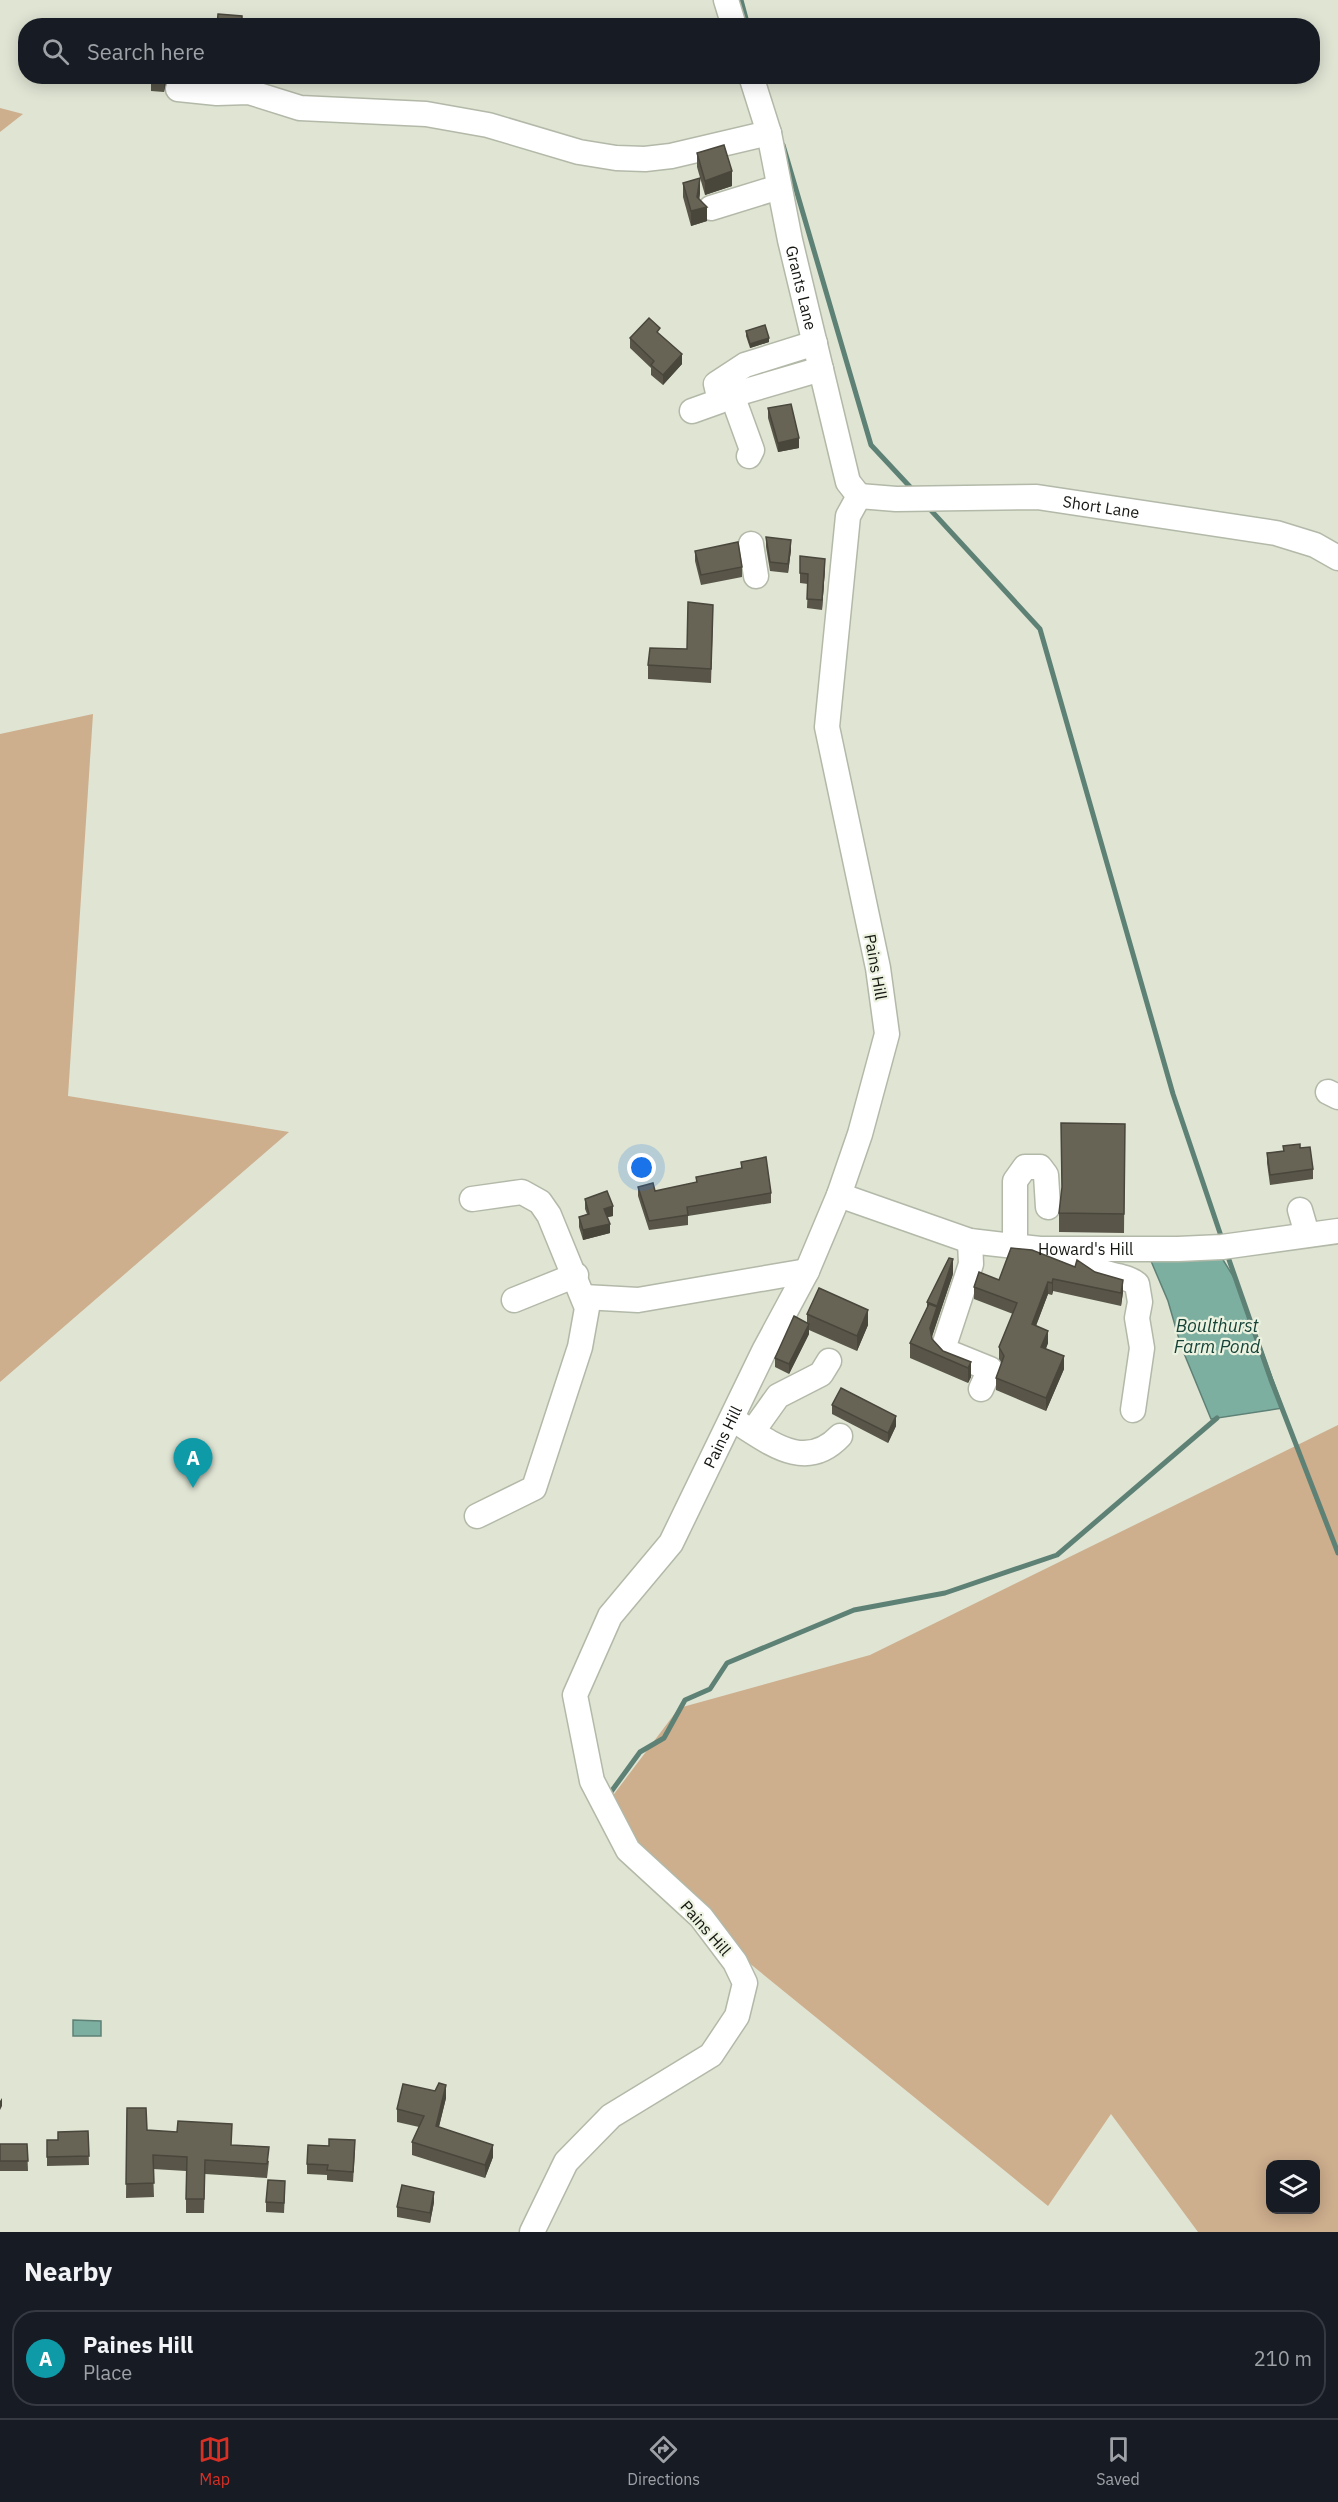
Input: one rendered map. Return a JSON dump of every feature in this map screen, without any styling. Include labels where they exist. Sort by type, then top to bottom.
[{"type":"street","points":[[726,0],[732,18]]},
{"type":"street","name":"Grants Lane","points":[[754,84],[769,133],[779,187],[848,482],[859,496]]},
{"type":"street","points":[[178,88],[217,93],[249,92],[300,108],[426,114],[488,125],[579,152],[616,158],[645,159],[671,156],[769,133]]},
{"type":"street","points":[[711,208],[779,187]]},
{"type":"street","points":[[692,411],[720,401],[716,384],[745,365],[815,343]]},
{"type":"street","points":[[749,456],[752,450],[732,395],[821,369]]},
{"type":"street","name":"Short Lane","points":[[859,496],[896,499],[1037,497],[1276,533],[1315,545],[1338,558]]},
{"type":"street","name":"Pains Hill","points":[[532,2232],[566,2162],[611,2116],[711,2055],[737,2016],[745,1983],[735,1962],[701,1917],[628,1850],[592,1781],[575,1695],[610,1616],[671,1543],[807,1271],[839,1195],[860,1134],[887,1034],[878,968],[827,727],[848,516],[859,496]]},
{"type":"street","points":[[751,544],[756,576]]},
{"type":"street","points":[[1015,1246],[1015,1181],[1025,1167],[1040,1167],[1046,1175],[1048,1207]]},
{"type":"street","points":[[472,1199],[522,1192],[540,1202],[549,1215],[580,1286],[587,1308],[580,1347],[534,1488],[477,1516]]},
{"type":"street","name":"Howard's Hill","points":[[839,1195],[970,1241],[1065,1250],[1119,1251],[1222,1247],[1338,1231]]},
{"type":"street","points":[[1299,1210],[1306,1234]]},
{"type":"street","points":[[970,1241],[971,1264],[944,1346],[948,1352],[990,1369],[981,1389]]},
{"type":"street","points":[[1065,1250],[1083,1257],[1101,1271],[1130,1279],[1137,1284],[1140,1302],[1137,1318],[1142,1348],[1133,1410]]},
{"type":"street","points":[[514,1300],[580,1286],[638,1300],[807,1271]]},
{"type":"street","points":[[753,1431],[778,1396],[816,1377],[829,1361]]},
{"type":"street","points":[[732,1419],[779,1447],[802,1455],[822,1450],[840,1436]]},
{"type":"shaded area","points":[[0,108],[23,114],[0,132]]},
{"type":"shaded area","points":[[93,714],[68,1096],[289,1132],[0,1382],[0,734]]},
{"type":"shaded area","points":[[1338,1425],[1338,2232],[1198,2232],[1111,2114],[1048,2206],[716,1936],[605,1806],[679,1708],[870,1655]]},
{"type":"water","name":"Boulthurst Farm Pond","points":[[1220,1255],[1238,1284],[1283,1408],[1211,1419],[1181,1346],[1168,1301],[1151,1261]]},
{"type":"water","points":[[73,2020],[101,2021],[101,2036],[73,2036]]},
{"type":"building","points":[[218,14],[242,16],[242,18],[218,18]]},
{"type":"building","points":[[724,145],[732,171],[705,181],[697,153]]},
{"type":"building","points":[[700,178],[697,197],[707,207],[691,211],[683,183]]},
{"type":"building","points":[[649,318],[660,328],[657,332],[682,354],[663,375],[651,365],[654,361],[630,338]]},
{"type":"building","points":[[765,325],[769,338],[750,344],[746,331]]},
{"type":"building","points":[[791,404],[799,438],[778,443],[768,408]]},
{"type":"building","points":[[766,537],[791,540],[788,564],[770,562]]},
{"type":"building","points":[[738,542],[742,567],[701,575],[695,551]]},
{"type":"building","points":[[800,556],[825,559],[822,600],[807,599],[808,574],[800,573]]},
{"type":"building","points":[[688,602],[713,605],[711,669],[648,665],[650,648],[687,649]]},
{"type":"building","points":[[1061,1123],[1125,1124],[1124,1214],[1059,1213],[1062,1187]]},
{"type":"building","points":[[1300,1144],[1300,1148],[1310,1147],[1313,1169],[1270,1175],[1267,1153],[1284,1151],[1283,1146]]},
{"type":"building","points":[[766,1157],[771,1193],[687,1207],[688,1215],[649,1221],[638,1187],[653,1183],[655,1191],[697,1182],[696,1177],[742,1168],[741,1162]]},
{"type":"building","points":[[607,1191],[613,1206],[604,1209],[610,1224],[583,1230],[579,1217],[589,1214],[585,1199]]},
{"type":"building","points":[[1011,1248],[1032,1250],[1075,1267],[1077,1260],[1095,1272],[1123,1280],[1121,1293],[1053,1279],[1052,1283],[1048,1282],[1032,1324],[1048,1331],[1041,1347],[1064,1356],[1046,1398],[996,1378],[1004,1356],[999,1347],[1017,1303],[974,1287],[979,1272],[999,1280]]},
{"type":"building","points":[[949,1258],[953,1259],[937,1306],[927,1302]]},
{"type":"building","points":[[819,1288],[868,1310],[857,1336],[807,1314]]},
{"type":"building","points":[[929,1304],[937,1307],[930,1328],[932,1339],[943,1351],[971,1362],[968,1368],[910,1343]]},
{"type":"building","points":[[794,1316],[809,1324],[789,1364],[775,1358]]},
{"type":"building","points":[[841,1388],[896,1416],[888,1433],[832,1405]]},
{"type":"building","points":[[439,2083],[446,2085],[436,2126],[493,2145],[485,2165],[412,2142],[424,2116],[397,2109],[403,2084],[435,2091]]},
{"type":"building","points":[[127,2108],[146,2108],[147,2130],[177,2132],[178,2121],[232,2124],[231,2145],[269,2147],[267,2164],[205,2160],[204,2199],[186,2199],[187,2157],[153,2155],[154,2183],[126,2184]]},
{"type":"building","points":[[88,2131],[89,2156],[47,2157],[47,2140],[58,2140],[58,2132]]},
{"type":"building","points":[[329,2139],[355,2140],[353,2172],[327,2170],[328,2165],[307,2164],[308,2145],[329,2146]]},
{"type":"building","points":[[0,2144],[27,2144],[28,2161],[0,2161]]},
{"type":"building","points":[[268,2180],[285,2181],[284,2203],[266,2202]]},
{"type":"building","points":[[402,2185],[434,2192],[430,2213],[397,2207]]},
{"type":"waterway","points":[[741,0],[746,18]]},
{"type":"waterway","points":[[783,145],[871,445],[913,490]]},
{"type":"waterway","points":[[927,506],[1040,629],[1173,1094],[1222,1239]]},
{"type":"waterway","points":[[1227,1254],[1271,1380],[1338,1553]]},
{"type":"waterway","points":[[608,1796],[640,1752],[664,1738],[685,1700],[710,1689],[727,1663],[854,1610],[945,1593],[1057,1555],[1217,1418]]},
{"type":"place","name":"Paines Hill","points":[[193,1488]]}]
